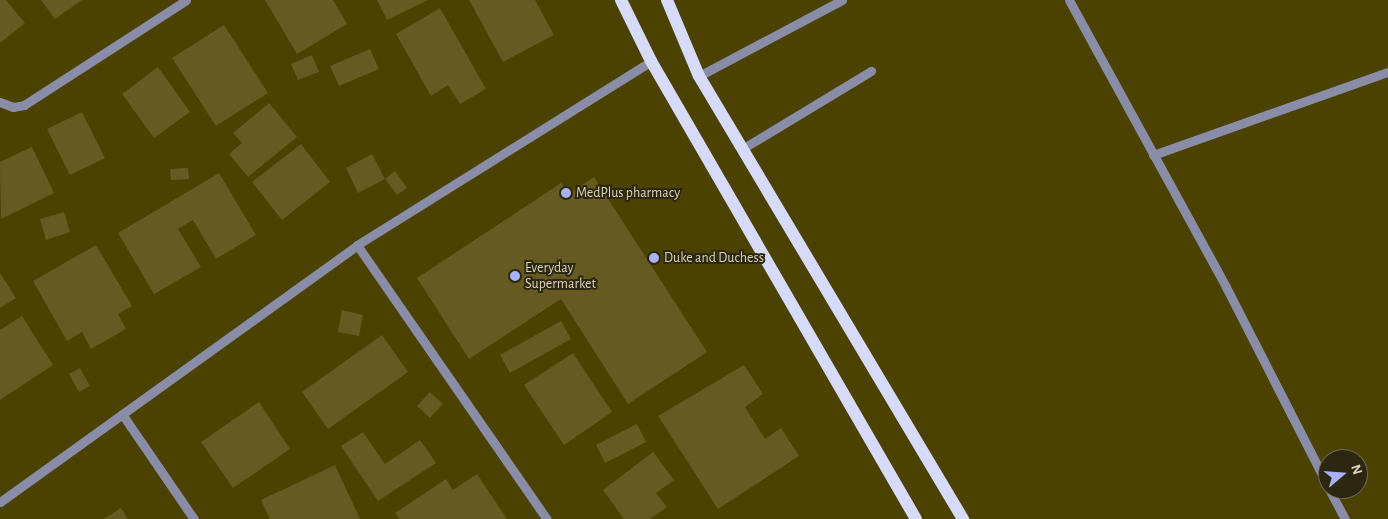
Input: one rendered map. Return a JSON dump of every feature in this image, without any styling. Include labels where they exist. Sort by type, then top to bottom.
[{"type":"main road","points":[[621,0],[651,61],[916,519]]},
{"type":"main road","points":[[666,0],[699,76],[963,519]]},
{"type":"street","points":[[0,102],[13,107],[24,105],[186,0]]},
{"type":"street","points":[[699,76],[842,0]]},
{"type":"street","points":[[1069,0],[1318,467]]},
{"type":"street","points":[[0,502],[357,245],[651,61]]},
{"type":"street","points":[[742,149],[871,71]]},
{"type":"street","points":[[1153,155],[1387,74]]},
{"type":"street","points":[[357,245],[546,519]]},
{"type":"street","points":[[122,414],[194,519]]},
{"type":"street","points":[[1335,499],[1345,519]]},
{"type":"building","points":[[0,0],[6,0],[25,23],[0,43]]},
{"type":"building","points":[[41,0],[82,0],[55,19]]},
{"type":"building","points":[[265,0],[333,0],[347,24],[297,54]]},
{"type":"building","points":[[377,0],[428,0],[387,20]]},
{"type":"building","points":[[469,0],[535,0],[554,35],[503,62]]},
{"type":"building","points":[[440,8],[486,89],[460,104],[448,85],[431,96],[396,34]]},
{"type":"building","points":[[224,25],[268,93],[216,126],[172,58]]},
{"type":"building","points":[[370,49],[379,69],[339,86],[330,66]]},
{"type":"building","points":[[312,55],[319,72],[298,80],[291,64]]},
{"type":"building","points":[[158,67],[190,112],[154,138],[122,94]]},
{"type":"building","points":[[269,103],[297,137],[248,177],[229,154],[242,143],[233,133]]},
{"type":"building","points":[[82,112],[105,158],[70,175],[47,129]]},
{"type":"building","points":[[301,144],[330,182],[282,220],[252,182]]},
{"type":"building","points":[[32,147],[54,193],[1,219],[0,162]]},
{"type":"building","points":[[372,154],[385,179],[358,193],[346,168]]},
{"type":"building","points":[[188,168],[189,179],[171,180],[170,169]]},
{"type":"building","points":[[395,171],[407,188],[397,195],[385,179]]},
{"type":"building","points":[[219,173],[256,235],[216,259],[193,220],[178,229],[201,267],[154,294],[118,233]]},
{"type":"building","points":[[594,177],[707,352],[628,404],[561,299],[469,359],[417,278],[561,183],[569,194]]},
{"type":"building","points":[[64,212],[70,232],[46,240],[40,219]]},
{"type":"building","points":[[96,245],[132,306],[118,314],[126,329],[91,349],[82,332],[67,341],[33,281]]},
{"type":"building","points":[[0,273],[16,298],[0,308]]},
{"type":"building","points":[[342,310],[363,315],[359,336],[338,332]]},
{"type":"building","points":[[22,316],[53,365],[0,400],[0,330]]},
{"type":"building","points":[[561,321],[571,339],[510,373],[500,355]]},
{"type":"building","points":[[382,335],[408,372],[328,429],[302,392]]},
{"type":"building","points":[[573,353],[612,412],[564,445],[524,385]]},
{"type":"building","points":[[744,365],[763,394],[745,407],[765,439],[781,428],[799,456],[718,509],[658,416]]},
{"type":"building","points":[[80,368],[90,386],[79,392],[69,374]]},
{"type":"building","points":[[430,392],[443,404],[430,418],[417,406]]},
{"type":"building","points":[[259,402],[290,449],[233,488],[201,442]]},
{"type":"building","points":[[637,424],[646,442],[605,463],[596,445]]},
{"type":"building","points":[[363,432],[385,464],[420,440],[436,463],[378,501],[341,446]]},
{"type":"building","points":[[653,452],[674,480],[656,493],[667,507],[650,519],[624,519],[603,490]]},
{"type":"building","points":[[335,465],[360,519],[270,519],[261,500]]},
{"type":"building","points":[[477,474],[507,519],[400,519],[395,513],[446,479],[453,490]]},
{"type":"building","points":[[121,508],[128,519],[104,519]]},
{"type":"place","name":"MedPlus pharmacy","points":[[566,193]]},
{"type":"place","name":"Duke and Duchess","points":[[654,258]]},
{"type":"place","name":"Everyday Supermarket","points":[[515,276]]}]
